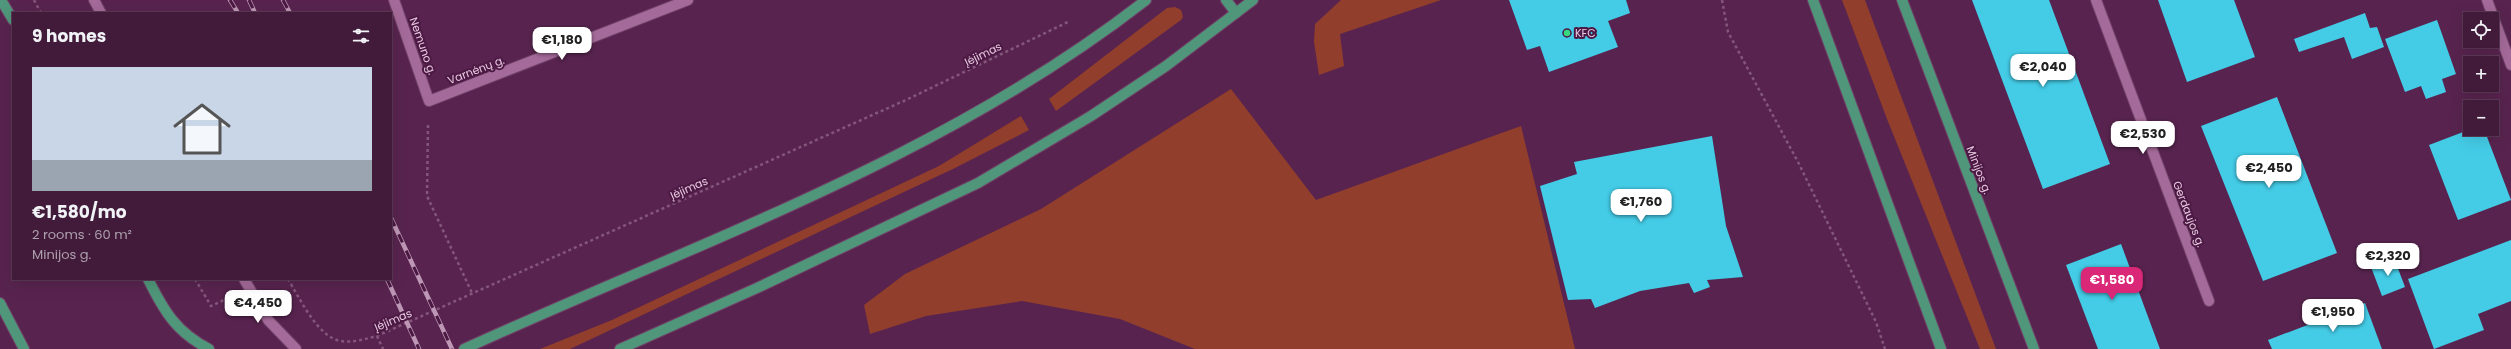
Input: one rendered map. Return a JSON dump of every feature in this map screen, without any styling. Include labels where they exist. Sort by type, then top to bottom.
[{"type":"main road","points":[[1,0],[12,18]]},
{"type":"main road","points":[[464,349],[866,172],[1010,94],[1146,0]]},
{"type":"main road","points":[[1226,0],[1236,13]]},
{"type":"main road","points":[[620,349],[757,288],[978,183],[1091,116],[1166,66],[1253,0]]},
{"type":"main road","points":[[1813,0],[1941,349]]},
{"type":"main road","name":"Minijos g.","points":[[1902,0],[2034,349]]},
{"type":"main road","points":[[148,280],[165,313],[195,342],[209,349]]},
{"type":"main road","points":[[0,303],[24,349]]},
{"type":"street","points":[[94,0],[100,12]]},
{"type":"street","name":"Nemuno g.","points":[[394,0],[429,101]]},
{"type":"street","name":"Varnėnų g.","points":[[429,101],[688,0]]},
{"type":"street","name":"Gerdaujos g.","points":[[2096,0],[2209,302]]},
{"type":"street","points":[[2487,0],[2511,65]]},
{"type":"street","points":[[245,280],[268,320],[296,349]]},
{"type":"path","points":[[34,0],[40,12]]},
{"type":"path","points":[[1722,0],[1728,32],[1798,162],[1876,322],[1885,349]]},
{"type":"path","name":"Įėjimas","points":[[289,280],[310,315],[324,333],[339,341],[357,341],[377,336],[899,103],[1071,21]]},
{"type":"path","points":[[429,101],[427,196],[472,293]]},
{"type":"path","points":[[196,280],[211,306]]},
{"type":"path","points":[[377,336],[383,349]]},
{"type":"shaded area","points":[[1341,0],[1441,0],[1340,34],[1344,66],[1319,75],[1314,42],[1315,24]]},
{"type":"shaded area","points":[[1842,0],[1865,0],[1996,349],[1980,349],[1887,119]]},
{"type":"shaded area","points":[[1175,7],[1181,10],[1183,17],[1181,20],[1056,111],[1049,99],[1167,8]]},
{"type":"shaded area","points":[[1231,89],[1316,200],[1521,126],[1575,349],[1195,349],[1120,319],[1022,301],[926,316],[870,334],[864,305],[905,274],[1041,209]]},
{"type":"shaded area","points":[[1021,116],[1029,130],[955,168],[570,349],[540,349],[612,320],[939,166]]},
{"type":"building","name":"KFC","points":[[1509,0],[1626,0],[1630,13],[1608,21],[1618,47],[1549,72],[1540,46],[1527,50]]},
{"type":"building","points":[[1972,0],[2049,0],[2110,164],[2043,189]]},
{"type":"building","points":[[2158,0],[2234,0],[2255,57],[2187,82]]},
{"type":"building","points":[[2365,13],[2370,28],[2377,27],[2384,47],[2352,59],[2344,37],[2299,52],[2294,39]]},
{"type":"building","points":[[2437,20],[2456,74],[2442,79],[2446,92],[2426,99],[2421,86],[2405,92],[2385,39]]},
{"type":"building","points":[[2277,97],[2337,253],[2263,281],[2201,126]]},
{"type":"building","points":[[2463,132],[2463,136],[2487,136],[2511,200],[2458,220],[2429,145]]},
{"type":"building","points":[[1712,136],[1726,226],[1743,277],[1707,280],[1710,287],[1694,293],[1689,283],[1640,291],[1595,308],[1591,299],[1568,300],[1540,186],[1577,174],[1574,162]]},
{"type":"building","points":[[2511,240],[2511,301],[2478,314],[2484,330],[2434,349],[2408,279]]},
{"type":"building","points":[[2121,244],[2160,349],[2098,349],[2066,265]]},
{"type":"building","points":[[2394,258],[2405,287],[2382,296],[2371,267]]},
{"type":"building","points":[[2365,303],[2382,349],[2272,349],[2268,340]]},
{"type":"railway","points":[[230,0],[237,12]]},
{"type":"railway","points":[[249,0],[255,12]]},
{"type":"railway","points":[[283,0],[289,12]]},
{"type":"railway","points":[[392,220],[452,349]]},
{"type":"railway","points":[[387,280],[419,349]]},
{"type":"place","name":"KFC","points":[[1567,33]]}]
